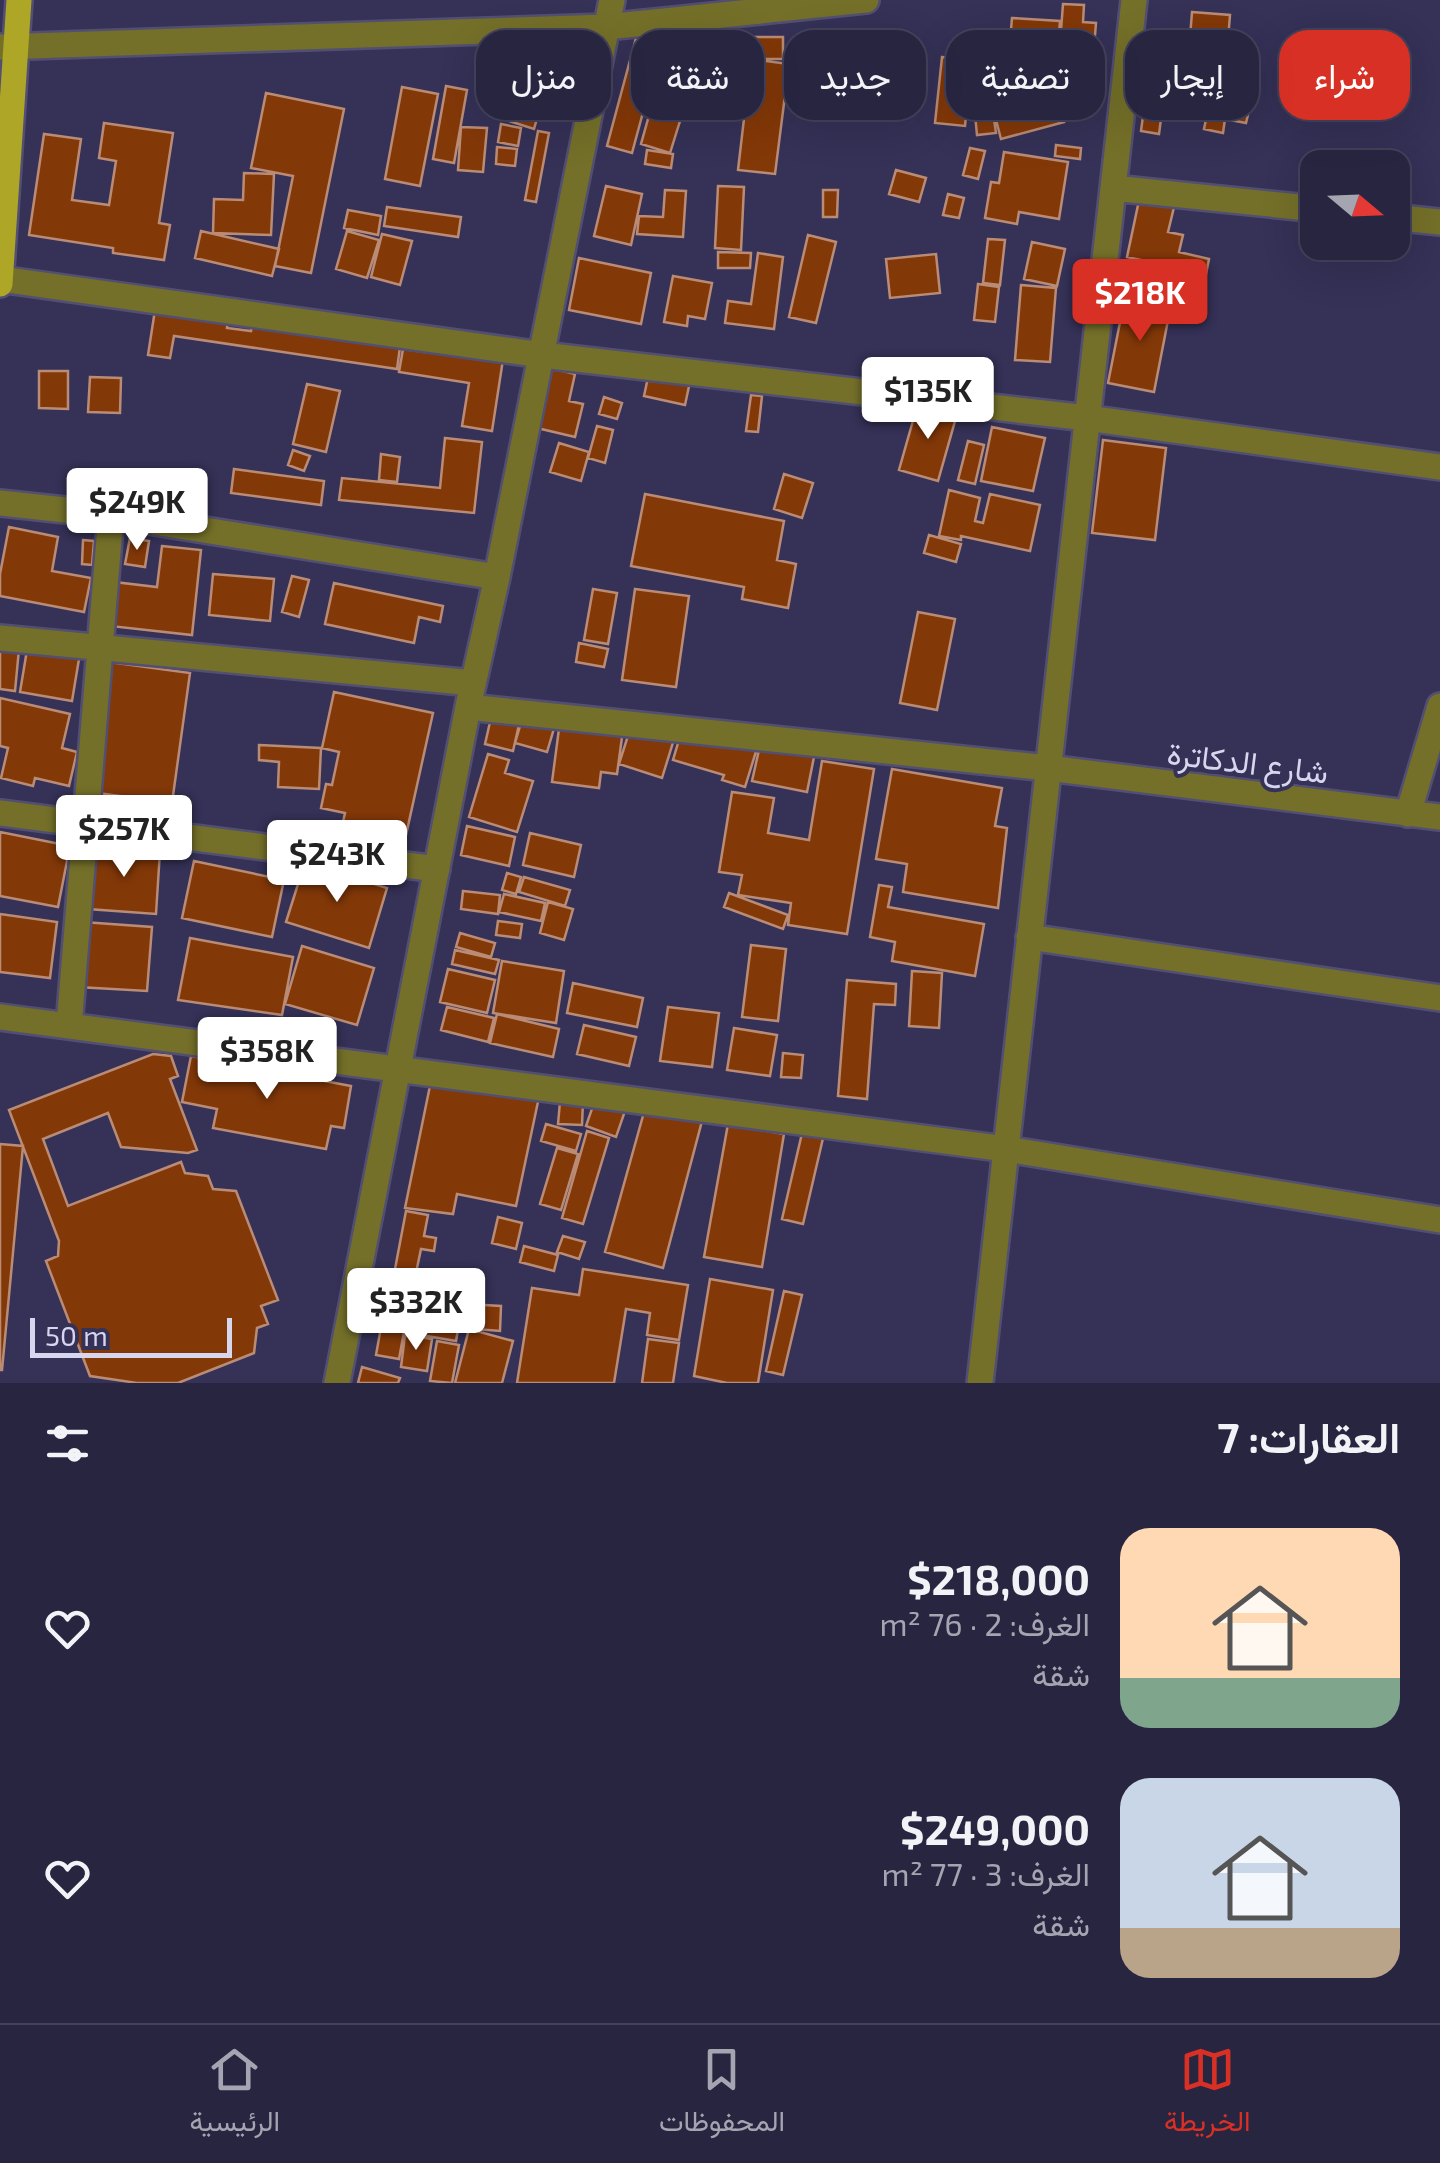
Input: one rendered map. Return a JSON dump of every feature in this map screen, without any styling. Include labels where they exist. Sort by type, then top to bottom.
[{"type":"main road","points":[[0,281],[7,48],[19,0]]},
{"type":"street","points":[[337,1383],[612,0]]},
{"type":"street","points":[[7,48],[606,27],[866,0]]},
{"type":"street","points":[[980,1383],[1134,0]]},
{"type":"street","points":[[1113,188],[1300,207]]},
{"type":"street","points":[[1410,219],[1440,222]]},
{"type":"street","points":[[0,281],[542,355],[1087,418],[1440,467]]},
{"type":"street","points":[[0,503],[111,514],[497,577]]},
{"type":"street","points":[[69,1026],[111,514]]},
{"type":"street","name":"شارع الدكاترة","points":[[0,638],[98,646],[1440,817]]},
{"type":"street","points":[[1408,814],[1440,706]]},
{"type":"street","points":[[0,813],[438,870]]},
{"type":"street","points":[[1029,937],[1440,998]]},
{"type":"street","points":[[0,1017],[1006,1149],[1440,1220]]},
{"type":"building","points":[[1063,4],[1084,5],[1083,22],[1096,23],[1095,30],[1061,30]]},
{"type":"building","points":[[1192,12],[1230,15],[1229,30],[1191,30]]},
{"type":"building","points":[[1012,18],[1060,21],[1059,30],[1011,30]]},
{"type":"building","points":[[764,37],[783,37],[783,59],[764,59]]},
{"type":"building","points":[[631,57],[631,120],[641,120],[632,153],[607,146]]},
{"type":"building","points":[[942,57],[946,57],[946,120],[966,120],[965,126],[935,123]]},
{"type":"building","points":[[764,61],[784,63],[784,103],[775,174],[738,170],[744,120],[764,120]]},
{"type":"building","points":[[446,86],[467,90],[454,163],[433,159]]},
{"type":"building","points":[[402,87],[438,94],[420,186],[385,179]]},
{"type":"building","points":[[266,93],[344,109],[311,273],[275,266],[293,176],[251,168]]},
{"type":"building","points":[[509,120],[537,120],[534,129]]},
{"type":"building","points":[[648,120],[680,121],[670,153],[641,144]]},
{"type":"building","points":[[976,120],[994,120],[996,133],[977,135]]},
{"type":"building","points":[[996,120],[1063,120],[1064,122],[1001,139]]},
{"type":"building","points":[[1142,120],[1161,120],[1159,134],[1141,131]]},
{"type":"building","points":[[1206,120],[1225,120],[1223,133],[1204,129]]},
{"type":"building","points":[[104,123],[173,133],[159,223],[170,225],[164,260],[29,235],[44,134],[81,139],[72,200],[109,205],[116,161],[99,158]]},
{"type":"building","points":[[501,124],[521,128],[518,146],[498,142]]},
{"type":"building","points":[[461,127],[487,128],[483,172],[458,170]]},
{"type":"building","points":[[538,131],[549,133],[536,202],[525,200]]},
{"type":"building","points":[[1056,145],[1081,148],[1080,159],[1055,156]]},
{"type":"building","points":[[497,147],[517,149],[515,166],[496,164]]},
{"type":"building","points":[[970,148],[985,151],[978,179],[963,175]]},
{"type":"building","points":[[647,150],[673,154],[671,168],[645,164]]},
{"type":"building","points":[[1004,152],[1068,162],[1059,219],[1019,212],[1017,224],[985,218],[991,182],[999,183]]},
{"type":"building","points":[[896,170],[926,178],[919,202],[889,194]]},
{"type":"building","points":[[244,173],[274,174],[271,235],[213,233],[214,199],[243,200]]},
{"type":"building","points":[[606,186],[642,194],[631,245],[594,236]]},
{"type":"building","points":[[718,186],[744,187],[741,250],[715,248]]},
{"type":"building","points":[[665,190],[686,191],[683,237],[637,234],[639,216],[663,217]]},
{"type":"building","points":[[823,190],[838,190],[837,217],[823,217]]},
{"type":"building","points":[[1141,191],[1176,199],[1168,232],[1183,235],[1179,252],[1209,259],[1206,274],[1127,257]]},
{"type":"building","points":[[948,194],[964,198],[959,218],[943,215]]},
{"type":"building","points":[[387,207],[461,217],[458,237],[384,226]]},
{"type":"building","points":[[348,210],[381,216],[378,235],[344,228]]},
{"type":"building","points":[[201,231],[279,249],[272,276],[195,258]]},
{"type":"building","points":[[347,231],[379,240],[367,278],[336,269]]},
{"type":"building","points":[[382,234],[412,241],[400,285],[371,277]]},
{"type":"building","points":[[808,235],[836,242],[816,323],[789,317]]},
{"type":"building","points":[[988,239],[1005,240],[1000,285],[983,283]]},
{"type":"building","points":[[1032,242],[1065,249],[1057,286],[1024,279]]},
{"type":"building","points":[[718,252],[751,253],[750,268],[718,268]]},
{"type":"building","points":[[758,253],[783,257],[774,329],[725,323],[728,301],[751,304]]},
{"type":"building","points":[[936,254],[940,293],[890,298],[886,259]]},
{"type":"building","points":[[579,258],[651,273],[641,324],[569,310]]},
{"type":"building","points":[[673,276],[712,283],[705,319],[688,316],[687,326],[664,322]]},
{"type":"building","points":[[978,284],[999,287],[995,322],[974,320]]},
{"type":"building","points":[[1021,285],[1056,288],[1050,362],[1015,360]]},
{"type":"building","points":[[1125,297],[1171,305],[1154,392],[1108,383]]},
{"type":"building","points":[[155,310],[228,321],[227,328],[251,331],[253,320],[401,340],[397,369],[174,336],[170,358],[148,355]]},
{"type":"building","points":[[427,340],[504,353],[492,431],[462,426],[469,383],[399,372],[403,349],[425,352]]},
{"type":"building","points":[[551,368],[575,374],[569,401],[583,404],[575,437],[537,428]]},
{"type":"building","points":[[650,368],[691,377],[685,405],[644,396]]},
{"type":"building","points":[[39,371],[68,371],[68,409],[39,408]]},
{"type":"building","points":[[90,377],[121,378],[120,413],[88,412]]},
{"type":"building","points":[[307,384],[340,391],[326,452],[293,444]]},
{"type":"building","points":[[751,395],[762,396],[758,432],[746,431]]},
{"type":"building","points":[[604,397],[622,403],[617,419],[599,414]]},
{"type":"building","points":[[918,403],[957,414],[938,481],[899,470]]},
{"type":"building","points":[[597,426],[613,430],[605,463],[588,458]]},
{"type":"building","points":[[992,427],[1045,438],[1033,491],[981,481]]},
{"type":"building","points":[[445,438],[482,442],[474,513],[339,500],[342,478],[440,488]]},
{"type":"building","points":[[1103,440],[1166,448],[1155,540],[1092,533]]},
{"type":"building","points":[[968,441],[984,445],[975,484],[958,480]]},
{"type":"building","points":[[559,443],[589,452],[581,481],[550,472]]},
{"type":"building","points":[[293,450],[310,456],[304,471],[288,465]]},
{"type":"building","points":[[381,454],[400,457],[397,482],[379,480]]},
{"type":"building","points":[[234,469],[324,481],[321,505],[231,493]]},
{"type":"building","points":[[784,474],[813,483],[802,518],[774,509]]},
{"type":"building","points":[[949,490],[980,498],[975,521],[983,523],[990,494],[1040,505],[1030,551],[961,536],[961,540],[939,536]]},
{"type":"building","points":[[645,494],[784,521],[777,560],[796,564],[788,608],[742,599],[744,587],[631,566]]},
{"type":"building","points":[[9,527],[58,537],[52,571],[91,578],[84,612],[0,596]]},
{"type":"building","points":[[929,535],[961,544],[956,562],[924,553]]},
{"type":"building","points":[[130,538],[149,541],[145,567],[125,564]]},
{"type":"building","points":[[83,540],[94,541],[92,565],[82,564]]},
{"type":"building","points":[[162,546],[201,550],[192,635],[110,626],[114,582],[157,587]]},
{"type":"building","points":[[213,574],[274,579],[270,621],[209,615]]},
{"type":"building","points":[[292,576],[309,580],[299,617],[282,612]]},
{"type":"building","points":[[334,583],[443,606],[440,622],[419,617],[414,643],[325,624]]},
{"type":"building","points":[[593,589],[617,593],[608,644],[584,640]]},
{"type":"building","points":[[635,589],[689,596],[676,687],[622,680]]},
{"type":"building","points":[[918,612],[955,619],[937,710],[900,703]]},
{"type":"building","points":[[579,643],[608,649],[604,667],[576,662]]},
{"type":"building","points":[[0,647],[19,649],[15,691],[0,689]]},
{"type":"building","points":[[27,650],[79,659],[72,701],[20,692]]},
{"type":"building","points":[[109,662],[190,673],[172,803],[90,792]]},
{"type":"building","points":[[334,692],[433,713],[406,835],[343,822],[345,813],[321,808],[326,784],[332,785],[339,752],[322,748]]},
{"type":"building","points":[[0,698],[70,714],[62,748],[77,752],[69,786],[35,778],[33,786],[1,778],[8,748],[0,746]]},
{"type":"building","points":[[526,706],[558,715],[547,752],[515,743]]},
{"type":"building","points":[[493,709],[521,716],[513,751],[485,744]]},
{"type":"building","points":[[560,721],[623,730],[617,774],[601,772],[599,788],[552,782]]},
{"type":"building","points":[[632,723],[675,736],[662,778],[619,764]]},
{"type":"building","points":[[684,723],[758,745],[745,787],[722,780],[724,775],[673,760]]},
{"type":"building","points":[[761,741],[815,752],[807,792],[752,781]]},
{"type":"building","points":[[259,745],[321,748],[319,789],[278,787],[279,762],[259,760]]},
{"type":"building","points":[[488,754],[509,760],[505,773],[533,781],[517,832],[469,817]]},
{"type":"building","points":[[822,761],[874,769],[847,934],[788,925],[791,903],[738,895],[742,875],[719,872],[732,792],[774,798],[768,833],[809,840]]},
{"type":"building","points":[[892,769],[1002,788],[995,826],[1007,828],[998,908],[903,892],[907,864],[876,859]]},
{"type":"building","points":[[467,826],[515,837],[509,866],[461,855]]},
{"type":"building","points":[[0,832],[70,846],[58,907],[0,896]]},
{"type":"building","points":[[530,833],[581,845],[574,877],[523,865]]},
{"type":"building","points":[[92,847],[160,851],[156,914],[88,909]]},
{"type":"building","points":[[194,861],[284,880],[272,937],[182,918]]},
{"type":"building","points":[[305,862],[387,888],[369,948],[286,922]]},
{"type":"building","points":[[507,873],[521,877],[516,894],[502,890]]},
{"type":"building","points":[[524,877],[570,890],[565,906],[519,892]]},
{"type":"building","points":[[879,885],[892,887],[888,907],[984,924],[975,976],[892,961],[895,942],[870,937]]},
{"type":"building","points":[[463,891],[500,895],[498,914],[461,909]]},
{"type":"building","points":[[729,893],[788,915],[783,929],[724,907]]},
{"type":"building","points":[[504,894],[545,903],[541,921],[499,912]]},
{"type":"building","points":[[548,902],[573,909],[564,940],[540,933]]},
{"type":"building","points":[[0,914],[57,922],[50,978],[0,972]]},
{"type":"building","points":[[498,921],[522,924],[520,938],[496,935]]},
{"type":"building","points":[[83,922],[152,927],[147,991],[78,987]]},
{"type":"building","points":[[460,933],[495,943],[491,957],[456,947]]},
{"type":"building","points":[[190,938],[293,957],[282,1015],[178,1000]]},
{"type":"building","points":[[751,945],[786,949],[778,1021],[742,1017]]},
{"type":"building","points":[[302,946],[374,968],[357,1025],[285,1004]]},
{"type":"building","points":[[455,950],[499,960],[495,974],[452,964]]},
{"type":"building","points":[[502,961],[564,971],[556,1023],[493,1013]]},
{"type":"building","points":[[448,969],[495,980],[487,1013],[440,1002]]},
{"type":"building","points":[[912,971],[942,973],[939,1028],[909,1026]]},
{"type":"building","points":[[847,980],[896,984],[895,1005],[874,1004],[867,1099],[838,1096]]},
{"type":"building","points":[[573,983],[643,998],[637,1027],[567,1013]]},
{"type":"building","points":[[447,1007],[494,1018],[488,1042],[441,1030]]},
{"type":"building","points":[[668,1007],[719,1013],[712,1067],[660,1061]]},
{"type":"building","points":[[497,1014],[559,1029],[553,1057],[490,1043]]},
{"type":"building","points":[[584,1025],[636,1037],[629,1066],[577,1054]]},
{"type":"building","points":[[734,1028],[777,1035],[770,1076],[727,1070]]},
{"type":"building","points":[[783,1053],[803,1055],[801,1078],[781,1077]]},
{"type":"building","points":[[153,1054],[171,1056],[178,1076],[170,1079],[197,1150],[188,1153],[121,1147],[108,1113],[43,1139],[68,1206],[181,1162],[185,1173],[208,1176],[213,1189],[236,1191],[278,1300],[261,1306],[268,1324],[257,1328],[254,1353],[178,1383],[137,1383],[90,1376],[46,1261],[58,1256],[59,1241],[9,1110]]},
{"type":"building","points":[[191,1056],[351,1086],[344,1128],[331,1126],[326,1149],[213,1128],[217,1109],[182,1102]]},
{"type":"building","points":[[432,1076],[539,1097],[516,1206],[457,1194],[453,1214],[405,1208]]},
{"type":"building","points":[[595,1100],[625,1111],[616,1137],[586,1126]]},
{"type":"building","points":[[560,1102],[583,1102],[582,1125],[558,1124]]},
{"type":"building","points":[[646,1105],[702,1121],[663,1268],[605,1252]]},
{"type":"building","points":[[546,1124],[581,1134],[576,1151],[541,1141]]},
{"type":"building","points":[[728,1124],[784,1134],[762,1267],[704,1257]]},
{"type":"building","points":[[803,1129],[824,1134],[803,1224],[782,1219]]},
{"type":"building","points":[[587,1131],[609,1138],[583,1224],[562,1218]]},
{"type":"building","points":[[0,1144],[23,1146],[2,1370],[0,1370]]},
{"type":"building","points":[[557,1148],[578,1154],[561,1210],[540,1204]]},
{"type":"building","points":[[406,1211],[428,1215],[424,1236],[436,1238],[434,1251],[421,1249],[416,1273],[395,1269]]},
{"type":"building","points":[[498,1217],[522,1223],[516,1249],[492,1243]]},
{"type":"building","points":[[563,1236],[585,1242],[579,1259],[557,1252]]},
{"type":"building","points":[[524,1246],[558,1255],[554,1271],[520,1262]]},
{"type":"building","points":[[583,1269],[688,1285],[679,1340],[647,1335],[650,1313],[626,1309],[614,1383],[517,1383],[532,1288],[579,1295]]},
{"type":"building","points":[[391,1272],[466,1285],[456,1341],[404,1332],[399,1359],[376,1355]]},
{"type":"building","points":[[710,1279],[773,1290],[758,1383],[727,1383],[694,1376]]},
{"type":"building","points":[[784,1291],[802,1295],[783,1375],[766,1371]]},
{"type":"building","points":[[466,1304],[501,1306],[500,1331],[464,1328]]},
{"type":"building","points":[[469,1329],[513,1341],[502,1383],[455,1383]]},
{"type":"building","points":[[405,1335],[432,1339],[427,1371],[401,1367]]},
{"type":"building","points":[[648,1339],[679,1343],[673,1383],[642,1383]]},
{"type":"building","points":[[437,1341],[459,1345],[452,1383],[430,1381]]},
{"type":"building","points":[[362,1367],[400,1378],[398,1383],[358,1383]]}]
